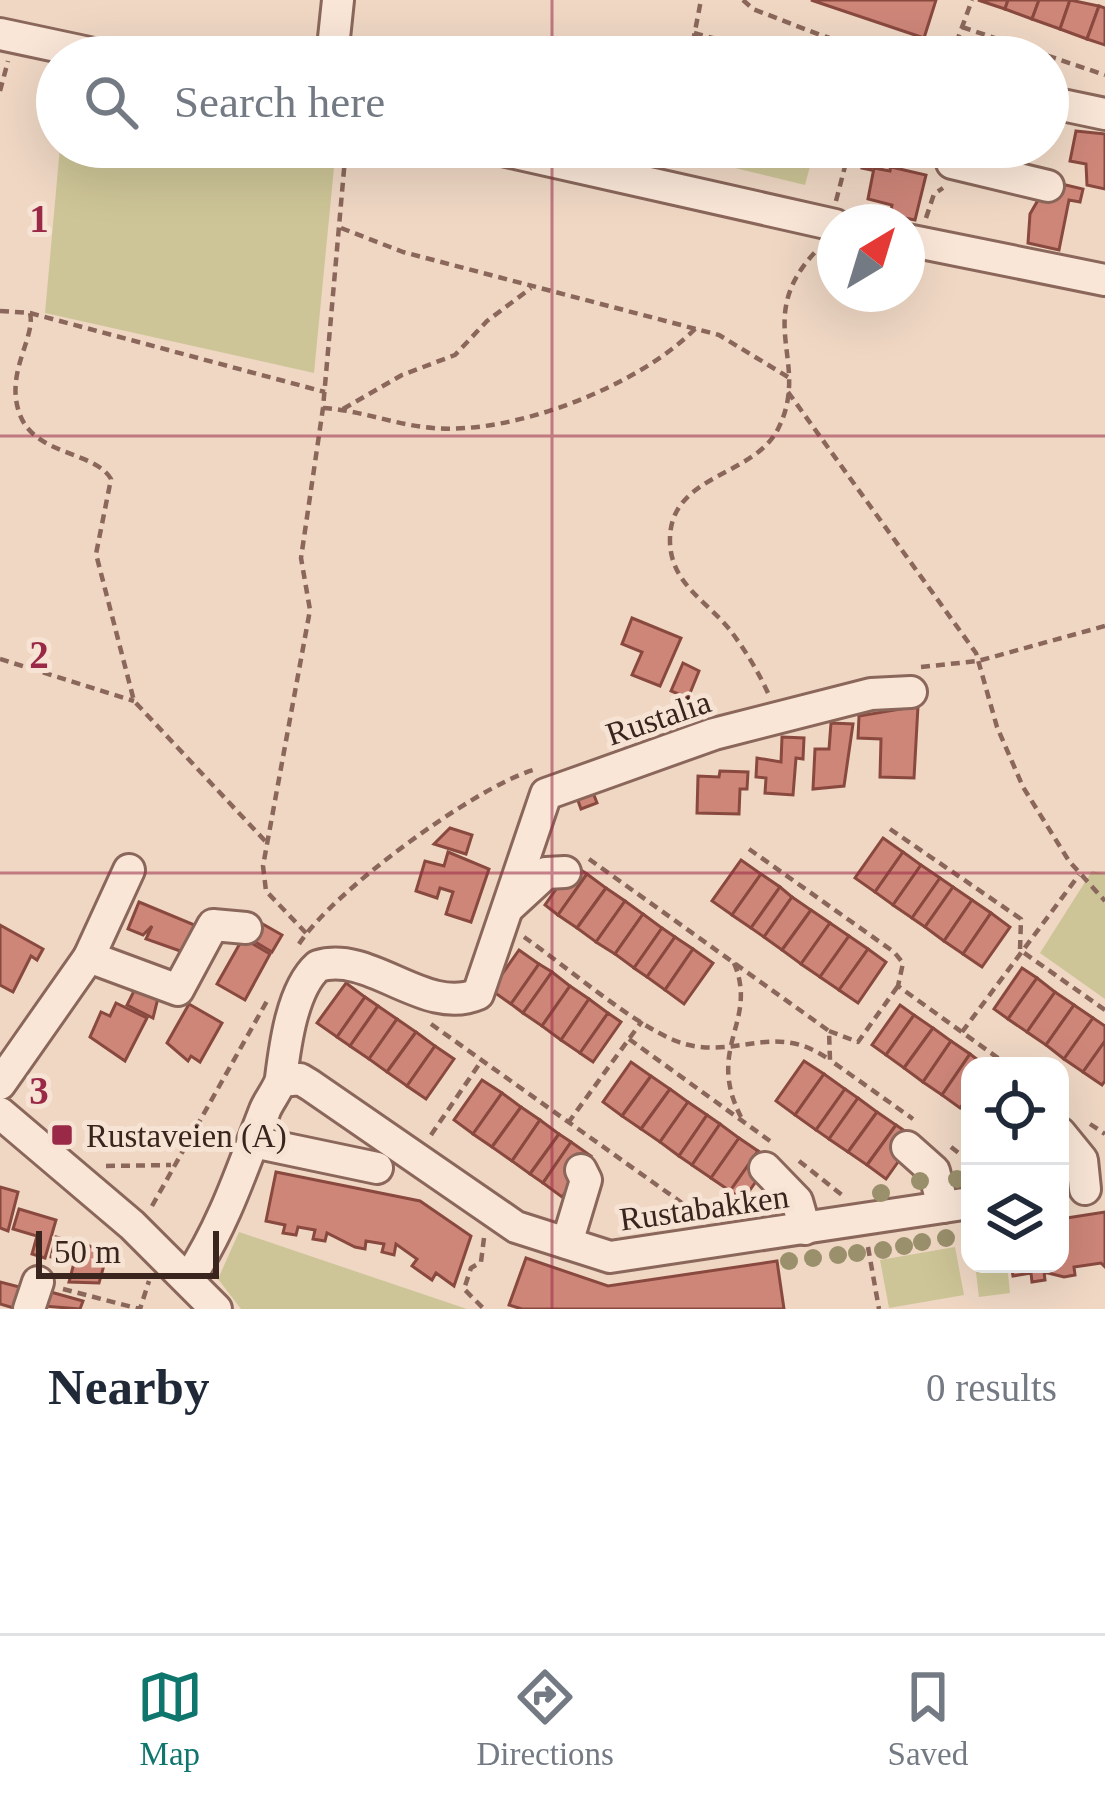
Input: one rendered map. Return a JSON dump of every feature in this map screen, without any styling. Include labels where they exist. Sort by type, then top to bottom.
[{"type":"street","points":[[334,36],[338,0]]},
{"type":"street","points":[[0,34],[36,42]]},
{"type":"street","points":[[1069,106],[1105,114]]},
{"type":"street","points":[[582,168],[817,221]]},
{"type":"street","points":[[960,168],[1048,186]]},
{"type":"street","points":[[925,243],[1105,280]]},
{"type":"street","name":"Rustalia","points":[[506,915],[540,801],[556,788],[713,734],[871,694],[911,692]]},
{"type":"street","points":[[189,1278],[225,1220],[281,1081],[285,1046],[307,981],[318,966],[344,964],[458,1001],[483,988],[506,915],[546,873],[575,864]]},
{"type":"street","points":[[0,1084],[89,957],[129,870]]},
{"type":"street","points":[[89,957],[178,990],[213,925],[246,928]]},
{"type":"street","name":"Rustabakken","points":[[281,1081],[300,1079],[310,1085],[516,1227],[618,1258],[957,1205]]},
{"type":"street","points":[[0,1113],[189,1278],[216,1309]]},
{"type":"street","points":[[911,1134],[957,1205]]},
{"type":"street","points":[[253,1142],[377,1168]]},
{"type":"street","points":[[1069,1144],[1082,1160],[1083,1190]]},
{"type":"street","points":[[777,1156],[805,1229]]},
{"type":"street","points":[[567,1243],[586,1180],[581,1170]]},
{"type":"path","points":[[701,0],[694,34],[702,36]]},
{"type":"path","points":[[743,0],[753,9],[827,35]]},
{"type":"path","points":[[958,36],[972,0]]},
{"type":"path","points":[[962,27],[989,36]]},
{"type":"path","points":[[0,54],[10,53],[0,91]]},
{"type":"path","points":[[1069,63],[1105,75]]},
{"type":"path","points":[[306,933],[266,891],[267,843],[310,610],[301,558],[325,392],[344,168]]},
{"type":"path","points":[[838,204],[845,168]]},
{"type":"path","points":[[925,214],[949,168]]},
{"type":"path","points":[[340,228],[403,252],[696,328],[726,338],[788,377]]},
{"type":"path","points":[[773,704],[729,628],[684,585],[670,544],[674,516],[689,495],[769,443],[788,392],[784,300],[795,274],[817,246]]},
{"type":"path","points":[[343,409],[402,375],[454,356],[487,321],[533,286]]},
{"type":"path","points":[[0,311],[30,313],[325,392]]},
{"type":"path","points":[[30,313],[32,322],[24,335],[15,377],[21,417],[33,435],[102,468],[111,479],[96,554],[134,701],[267,843]]},
{"type":"path","points":[[323,408],[435,428],[506,421],[586,399],[696,328]]},
{"type":"path","points":[[788,392],[978,661],[997,727],[1023,787],[1079,874],[1105,901]]},
{"type":"path","points":[[0,659],[134,701]]},
{"type":"path","points":[[890,829],[1021,919],[1020,950]]},
{"type":"path","points":[[575,864],[734,963],[829,1031],[858,1042],[898,986],[902,963],[894,952],[749,849]]},
{"type":"path","points":[[962,1032],[1079,874]]},
{"type":"path","points":[[506,915],[642,1021],[675,1041],[726,1048],[792,1039],[830,1060],[911,1134]]},
{"type":"path","points":[[1020,950],[1105,1010]]},
{"type":"path","points":[[734,963],[743,998],[726,1048],[726,1083],[743,1121]]},
{"type":"path","points":[[898,986],[997,1057]]},
{"type":"path","points":[[424,1020],[682,1203],[703,1243]]},
{"type":"path","points":[[568,1124],[642,1021]]},
{"type":"path","points":[[829,1031],[830,1060]]},
{"type":"path","points":[[629,1039],[743,1121],[777,1156],[838,1191],[859,1220],[879,1309]]},
{"type":"path","points":[[447,1112],[482,1060]]},
{"type":"path","points":[[951,1147],[961,1155]]},
{"type":"path","points":[[106,1166],[172,1165]]},
{"type":"path","points":[[484,1238],[481,1262],[471,1268],[464,1289],[484,1309]]},
{"type":"path","points":[[34,1296],[140,1309],[156,1269]]},
{"type":"shaded area","points":[[58,168],[334,168],[314,373],[45,313]]},
{"type":"shaded area","points":[[735,168],[809,168],[805,185]]},
{"type":"shaded area","points":[[1092,871],[1105,874],[1105,999],[1040,953]]},
{"type":"shaded area","points":[[239,1232],[467,1309],[241,1309],[218,1279]]},
{"type":"shaded area","points":[[955,1247],[964,1295],[889,1308],[880,1260]]},
{"type":"shaded area","points":[[976,1273],[1008,1273],[1010,1293],[979,1297]]},
{"type":"building","points":[[811,0],[936,0],[925,36]]},
{"type":"building","points":[[978,0],[1008,0],[1005,9]]},
{"type":"building","points":[[1008,0],[1039,0],[1032,19],[1005,9]]},
{"type":"building","points":[[1039,0],[1070,0],[1060,29],[1032,19]]},
{"type":"building","points":[[1070,0],[1099,6],[1087,39],[1060,29]]},
{"type":"building","points":[[1099,6],[1105,8],[1105,45],[1087,39]]},
{"type":"building","points":[[1076,131],[1105,134],[1105,189],[1087,185],[1086,164],[1070,161]]},
{"type":"building","points":[[874,168],[926,175],[919,204],[868,199]]},
{"type":"building","points":[[1049,181],[1083,189],[1080,202],[1069,200],[1059,250],[1028,243],[1030,214]]},
{"type":"building","points":[[632,618],[681,638],[660,686],[632,675],[642,652],[622,644]]},
{"type":"building","points":[[683,663],[699,671],[688,698],[671,691]]},
{"type":"building","points":[[918,706],[914,778],[880,777],[881,739],[858,738],[859,716]]},
{"type":"building","points":[[831,723],[853,724],[844,786],[813,789],[815,749],[829,749]]},
{"type":"building","points":[[782,737],[804,738],[803,759],[796,758],[793,795],[765,793],[766,778],[756,777],[757,758],[781,762]]},
{"type":"building","points":[[720,771],[748,772],[747,789],[740,789],[739,814],[697,813],[698,776],[719,777]]},
{"type":"building","points":[[592,790],[597,803],[581,809],[576,795]]},
{"type":"building","points":[[450,828],[472,835],[466,854],[434,844]]},
{"type":"building","points":[[883,838],[903,852],[875,892],[855,878]]},
{"type":"building","points":[[448,852],[489,869],[471,922],[446,914],[453,892],[440,888],[437,898],[416,891],[425,861],[444,866]]},
{"type":"building","points":[[903,852],[921,865],[893,905],[875,892]]},
{"type":"building","points":[[741,860],[761,874],[732,915],[712,901]]},
{"type":"building","points":[[573,865],[587,874],[558,915],[545,905]]},
{"type":"building","points":[[921,865],[940,878],[912,918],[893,905]]},
{"type":"building","points":[[587,874],[606,888],[577,928],[558,915]]},
{"type":"building","points":[[761,874],[780,887],[751,928],[732,915]]},
{"type":"building","points":[[940,878],[953,887],[925,927],[912,918]]},
{"type":"building","points":[[780,887],[792,897],[764,937],[751,928]]},
{"type":"building","points":[[953,887],[972,900],[944,941],[925,927]]},
{"type":"building","points":[[606,888],[625,901],[596,942],[577,928]]},
{"type":"building","points":[[792,897],[811,910],[782,950],[764,937]]},
{"type":"building","points":[[972,900],[991,913],[963,954],[944,941]]},
{"type":"building","points":[[625,901],[643,914],[615,954],[596,942]]},
{"type":"building","points":[[139,902],[197,926],[186,953],[146,939],[152,926],[143,935],[128,929]]},
{"type":"building","points":[[811,910],[830,923],[801,964],[782,950]]},
{"type":"building","points":[[991,913],[1010,927],[982,967],[963,954]]},
{"type":"building","points":[[643,914],[662,928],[634,968],[615,954]]},
{"type":"building","points":[[254,919],[282,935],[272,952],[245,936]]},
{"type":"building","points":[[830,923],[849,936],[820,977],[801,964]]},
{"type":"building","points":[[0,925],[43,949],[37,960],[31,956],[13,992],[0,985]]},
{"type":"building","points":[[662,928],[675,937],[647,977],[634,968]]},
{"type":"building","points":[[849,936],[868,949],[839,990],[820,977]]},
{"type":"building","points":[[675,937],[693,949],[665,990],[647,977]]},
{"type":"building","points":[[243,938],[270,954],[245,1000],[217,984]]},
{"type":"building","points":[[693,949],[713,963],[684,1004],[665,990]]},
{"type":"building","points":[[868,949],[886,962],[858,1003],[839,990]]},
{"type":"building","points":[[519,950],[539,964],[511,1004],[491,990]]},
{"type":"building","points":[[539,964],[552,972],[523,1013],[511,1004]]},
{"type":"building","points":[[1022,968],[1037,978],[1008,1019],[994,1009]]},
{"type":"building","points":[[552,972],[570,986],[542,1026],[523,1013]]},
{"type":"building","points":[[1037,978],[1055,992],[1027,1032],[1008,1019]]},
{"type":"building","points":[[346,983],[365,997],[337,1037],[317,1023]]},
{"type":"building","points":[[570,986],[589,999],[561,1040],[542,1026]]},
{"type":"building","points":[[136,987],[158,998],[153,1018],[127,1005]]},
{"type":"building","points":[[1055,992],[1074,1005],[1046,1045],[1027,1032]]},
{"type":"building","points":[[365,997],[378,1006],[350,1046],[337,1037]]},
{"type":"building","points":[[589,999],[608,1013],[580,1053],[561,1040]]},
{"type":"building","points":[[116,1003],[147,1018],[125,1061],[90,1037],[101,1012],[110,1016]]},
{"type":"building","points":[[189,1004],[222,1023],[200,1062],[191,1056],[188,1061],[167,1043]]},
{"type":"building","points":[[900,1005],[914,1015],[886,1055],[872,1045]]},
{"type":"building","points":[[1074,1005],[1093,1018],[1065,1057],[1046,1045]]},
{"type":"building","points":[[378,1006],[397,1019],[369,1059],[350,1046]]},
{"type":"building","points":[[608,1013],[621,1022],[593,1062],[580,1053]]},
{"type":"building","points":[[914,1015],[933,1028],[904,1068],[886,1055]]},
{"type":"building","points":[[1093,1018],[1105,1026],[1105,1041],[1083,1072],[1065,1057]]},
{"type":"building","points":[[397,1019],[416,1032],[387,1072],[369,1059]]},
{"type":"building","points":[[933,1028],[951,1041],[923,1082],[904,1068]]},
{"type":"building","points":[[416,1032],[435,1046],[407,1086],[387,1072]]},
{"type":"building","points":[[951,1041],[970,1054],[961,1057],[961,1067],[942,1095],[923,1082]]},
{"type":"building","points":[[1105,1041],[1105,1081],[1102,1085],[1083,1072]]},
{"type":"building","points":[[435,1046],[454,1059],[426,1099],[407,1086]]},
{"type":"building","points":[[804,1061],[824,1074],[795,1115],[776,1101]]},
{"type":"building","points":[[631,1062],[651,1076],[622,1116],[603,1102]]},
{"type":"building","points":[[961,1067],[961,1107],[942,1095]]},
{"type":"building","points":[[824,1074],[845,1089],[816,1130],[795,1115]]},
{"type":"building","points":[[651,1076],[670,1089],[641,1129],[622,1116]]},
{"type":"building","points":[[482,1080],[502,1093],[473,1134],[454,1120]]},
{"type":"building","points":[[670,1089],[688,1102],[660,1142],[641,1129]]},
{"type":"building","points":[[845,1089],[858,1098],[829,1139],[816,1130]]},
{"type":"building","points":[[502,1093],[521,1107],[492,1147],[473,1134]]},
{"type":"building","points":[[858,1098],[877,1112],[848,1152],[829,1139]]},
{"type":"building","points":[[688,1102],[707,1115],[679,1156],[660,1142]]},
{"type":"building","points":[[521,1107],[540,1120],[512,1161],[492,1147]]},
{"type":"building","points":[[877,1112],[896,1125],[867,1165],[848,1152]]},
{"type":"building","points":[[707,1115],[720,1124],[692,1165],[679,1156]]},
{"type":"building","points":[[540,1120],[559,1134],[530,1174],[512,1161]]},
{"type":"building","points":[[720,1124],[739,1138],[711,1178],[692,1165]]},
{"type":"building","points":[[896,1125],[915,1138],[886,1179],[867,1165]]},
{"type":"building","points":[[559,1134],[571,1142],[543,1183],[530,1174]]},
{"type":"building","points":[[739,1138],[758,1151],[730,1191],[711,1178]]},
{"type":"building","points":[[571,1142],[591,1156],[562,1197],[543,1183]]},
{"type":"building","points":[[758,1151],[771,1160],[743,1200],[730,1191]]},
{"type":"building","points":[[276,1172],[420,1201],[471,1236],[454,1286],[436,1273],[432,1280],[412,1266],[417,1259],[396,1244],[394,1255],[382,1252],[384,1244],[366,1241],[365,1249],[327,1233],[325,1241],[313,1239],[315,1230],[298,1227],[296,1235],[283,1233],[285,1225],[266,1221]]},
{"type":"building","points":[[0,1187],[18,1192],[8,1231],[0,1228]]},
{"type":"building","points":[[19,1209],[56,1220],[45,1258],[32,1254],[37,1236],[13,1229]]},
{"type":"building","points":[[1105,1212],[1105,1267],[1101,1263],[1074,1267],[1075,1275],[1064,1277],[1048,1273],[1069,1273],[1069,1218]]},
{"type":"building","points":[[56,1237],[108,1251],[99,1283],[69,1282],[74,1263],[51,1257]]},
{"type":"building","points":[[526,1258],[608,1286],[777,1261],[784,1309],[522,1309],[509,1305]]},
{"type":"building","points":[[1031,1273],[1044,1273],[1045,1280],[1032,1282]]},
{"type":"building","points":[[0,1282],[27,1289],[17,1309],[0,1304]]},
{"type":"building","points":[[47,1291],[83,1301],[80,1309],[43,1306]]},
{"type":"place","name":"Rustaveien (A)","points":[[62,1135]]}]
